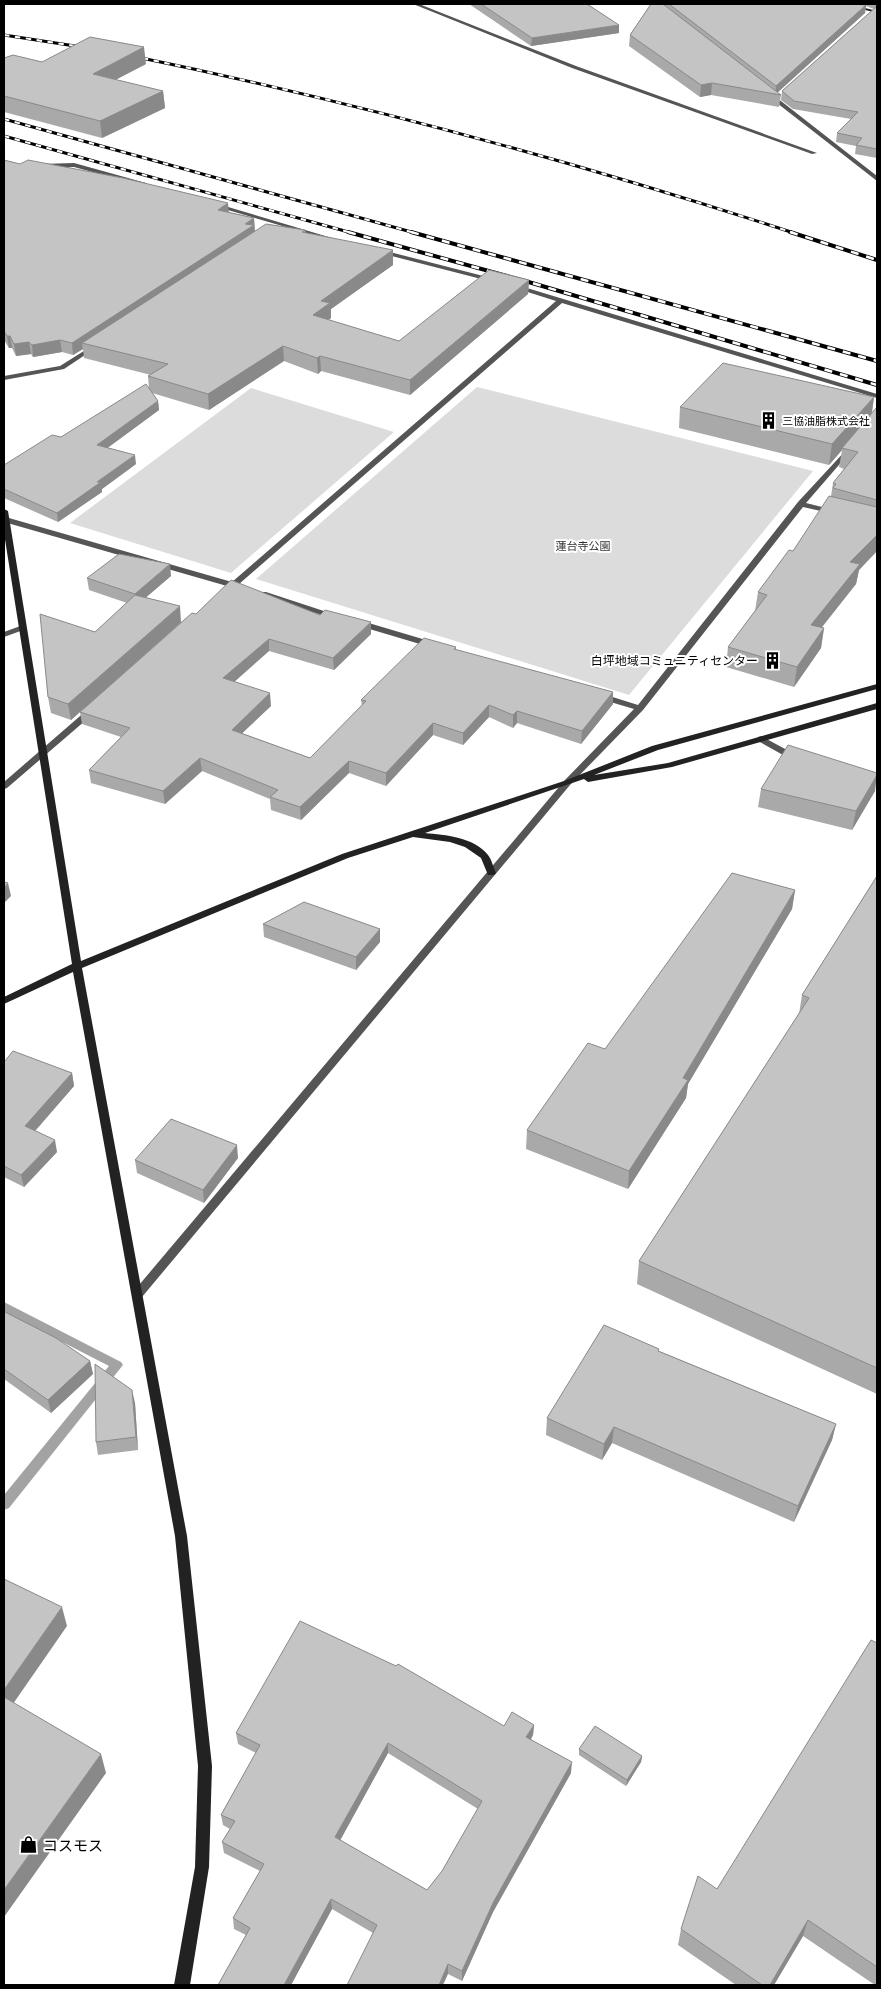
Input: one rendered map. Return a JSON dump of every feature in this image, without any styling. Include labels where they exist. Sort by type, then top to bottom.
[{"type":"street","points":[[415,4],[574,67],[814,153]]},
{"type":"street","points":[[844,4],[863,6],[875,11]]},
{"type":"street","points":[[838,6],[875,11]]},
{"type":"street","points":[[866,17],[875,11]]},
{"type":"street","points":[[776,99],[783,93]]},
{"type":"street","points":[[768,94],[877,178]]},
{"type":"street","points":[[30,166],[74,165],[151,186]]},
{"type":"street","points":[[208,202],[340,241]]},
{"type":"street","points":[[275,228],[282,224]]},
{"type":"street","points":[[379,251],[504,283]]},
{"type":"street","points":[[514,286],[877,396]]},
{"type":"street","points":[[218,597],[561,300]]},
{"type":"street","points":[[4,378],[62,368],[102,342]]},
{"type":"street","points":[[138,1294],[567,783],[640,708],[801,504],[852,446]]},
{"type":"street","points":[[801,504],[839,514]]},
{"type":"street","points":[[4,511],[77,966],[181,1536],[204,1766],[202,1868],[182,1985]]},
{"type":"street","points":[[6,520],[242,587]]},
{"type":"street","points":[[252,590],[441,648]]},
{"type":"street","points":[[4,635],[22,627]]},
{"type":"street","points":[[4,1001],[77,966],[344,856],[567,783],[655,748],[877,686]]},
{"type":"street","points":[[593,694],[640,708]]},
{"type":"street","points":[[567,783],[669,765],[877,706]]},
{"type":"street","points":[[4,786],[93,709]]},
{"type":"street","points":[[761,739],[788,756],[806,761]]},
{"type":"street","points":[[410,834],[445,839],[466,845],[483,856],[491,873]]},
{"type":"green space","name":"蓮台寺公園","points":[[477,387],[813,471],[629,695],[256,579]]},
{"type":"green space","points":[[251,388],[394,432],[231,573],[70,523]]},
{"type":"building","points":[[481,4],[587,4],[619,25],[532,38]]},
{"type":"building","points":[[651,4],[663,4],[781,95],[712,83],[701,85],[630,35]]},
{"type":"building","points":[[669,4],[853,4],[866,5],[776,86]]},
{"type":"building","points":[[876,7],[877,149],[856,145],[862,138],[837,133],[858,112],[794,101],[782,91]]},
{"type":"building","points":[[90,37],[144,47],[93,74],[163,91],[100,121],[4,96],[4,58],[13,55],[42,62]]},
{"type":"building","points":[[4,160],[20,164],[28,160],[123,178],[228,203],[218,210],[254,218],[245,224],[254,225],[72,343],[60,340],[32,345],[29,342],[14,344],[10,336],[7,336],[4,331]]},
{"type":"building","points":[[266,224],[305,230],[302,232],[393,250],[321,301],[330,303],[313,315],[399,341],[489,270],[529,280],[410,380],[320,356],[317,358],[283,346],[208,394],[148,376],[168,364],[82,343]]},
{"type":"building","points":[[723,363],[874,397],[832,444],[680,407]]},
{"type":"building","points":[[146,384],[158,401],[97,445],[135,455],[97,482],[101,482],[57,513],[4,489],[4,465],[52,435],[61,437]]},
{"type":"building","points":[[877,407],[877,500],[833,488],[836,484],[833,483],[858,452],[842,448]]},
{"type":"building","points":[[829,496],[877,507],[877,535],[850,562],[860,564],[811,625],[824,628],[797,667],[728,647],[767,595],[758,592],[789,550],[793,551]]},
{"type":"building","points":[[119,554],[170,564],[135,594],[87,578]]},
{"type":"building","points":[[231,580],[320,615],[325,610],[371,622],[333,658],[269,639],[223,678],[270,693],[232,730],[310,758],[366,701],[361,700],[424,638],[456,647],[454,649],[613,692],[582,731],[517,711],[513,715],[489,705],[463,733],[433,723],[386,773],[349,761],[300,807],[270,797],[278,790],[200,758],[163,791],[89,770],[130,728],[80,712],[192,613],[196,614]]},
{"type":"building","points":[[135,595],[180,606],[68,704],[48,697],[40,614],[95,632]]},
{"type":"building","points":[[788,745],[877,773],[856,811],[761,789]]},
{"type":"building","points":[[732,873],[795,890],[683,1078],[688,1080],[629,1171],[527,1130],[588,1043],[605,1049]]},
{"type":"building","points":[[877,876],[877,1368],[639,1261],[809,998],[802,995]]},
{"type":"building","points":[[304,902],[380,929],[356,957],[263,924]]},
{"type":"building","points":[[13,1051],[72,1073],[25,1126],[55,1140],[21,1175],[4,1166],[4,1062]]},
{"type":"building","points":[[171,1119],[237,1145],[203,1190],[135,1160]]},
{"type":"building","points":[[5,1312],[56,1338],[90,1361],[48,1400],[4,1369]]},
{"type":"building","points":[[604,1325],[659,1349],[658,1351],[836,1424],[798,1506],[614,1427],[604,1444],[547,1418]]},
{"type":"building","points":[[95,1364],[132,1390],[136,1437],[96,1442]]},
{"type":"building","points":[[4,1579],[62,1607],[4,1690]]},
{"type":"building","points":[[300,1621],[396,1666],[398,1664],[504,1726],[512,1712],[534,1725],[526,1737],[572,1762],[494,1901],[462,1971],[448,1964],[439,1985],[347,1985],[377,1925],[331,1899],[284,1985],[218,1985],[250,1928],[233,1918],[264,1864],[222,1842],[235,1821],[221,1815],[260,1745],[236,1733]],"holes":[[[388,1743],[482,1801],[442,1871],[427,1890],[335,1837]]]},
{"type":"building","points":[[871,1640],[877,1643],[877,1967],[808,1920],[770,1985],[762,1985],[681,1929],[698,1876],[717,1889]]},
{"type":"building","name":"コスモス","points":[[4,1697],[101,1754],[4,1890]]},
{"type":"building","points":[[595,1726],[642,1756],[627,1780],[579,1749]]},
{"type":"waterway","points":[[4,1307],[117,1365],[4,1504]]},
{"type":"railway","points":[[4,35],[88,48]]},
{"type":"railway","points":[[132,56],[299,93],[466,135],[631,182],[794,233]]},
{"type":"railway","points":[[4,119],[415,233]]},
{"type":"railway","points":[[4,136],[352,233]]},
{"type":"railway","points":[[348,232],[532,283],[877,385]]},
{"type":"railway","points":[[411,232],[877,361]]},
{"type":"railway","points":[[790,232],[877,260]]},
{"type":"place","name":"三協油脂株式会社","points":[[768,421]]},
{"type":"place","name":"白坪地域コミュニティセンター","points":[[772,660]]},
{"type":"place","name":"コスモス","points":[[29,1845]]}]
